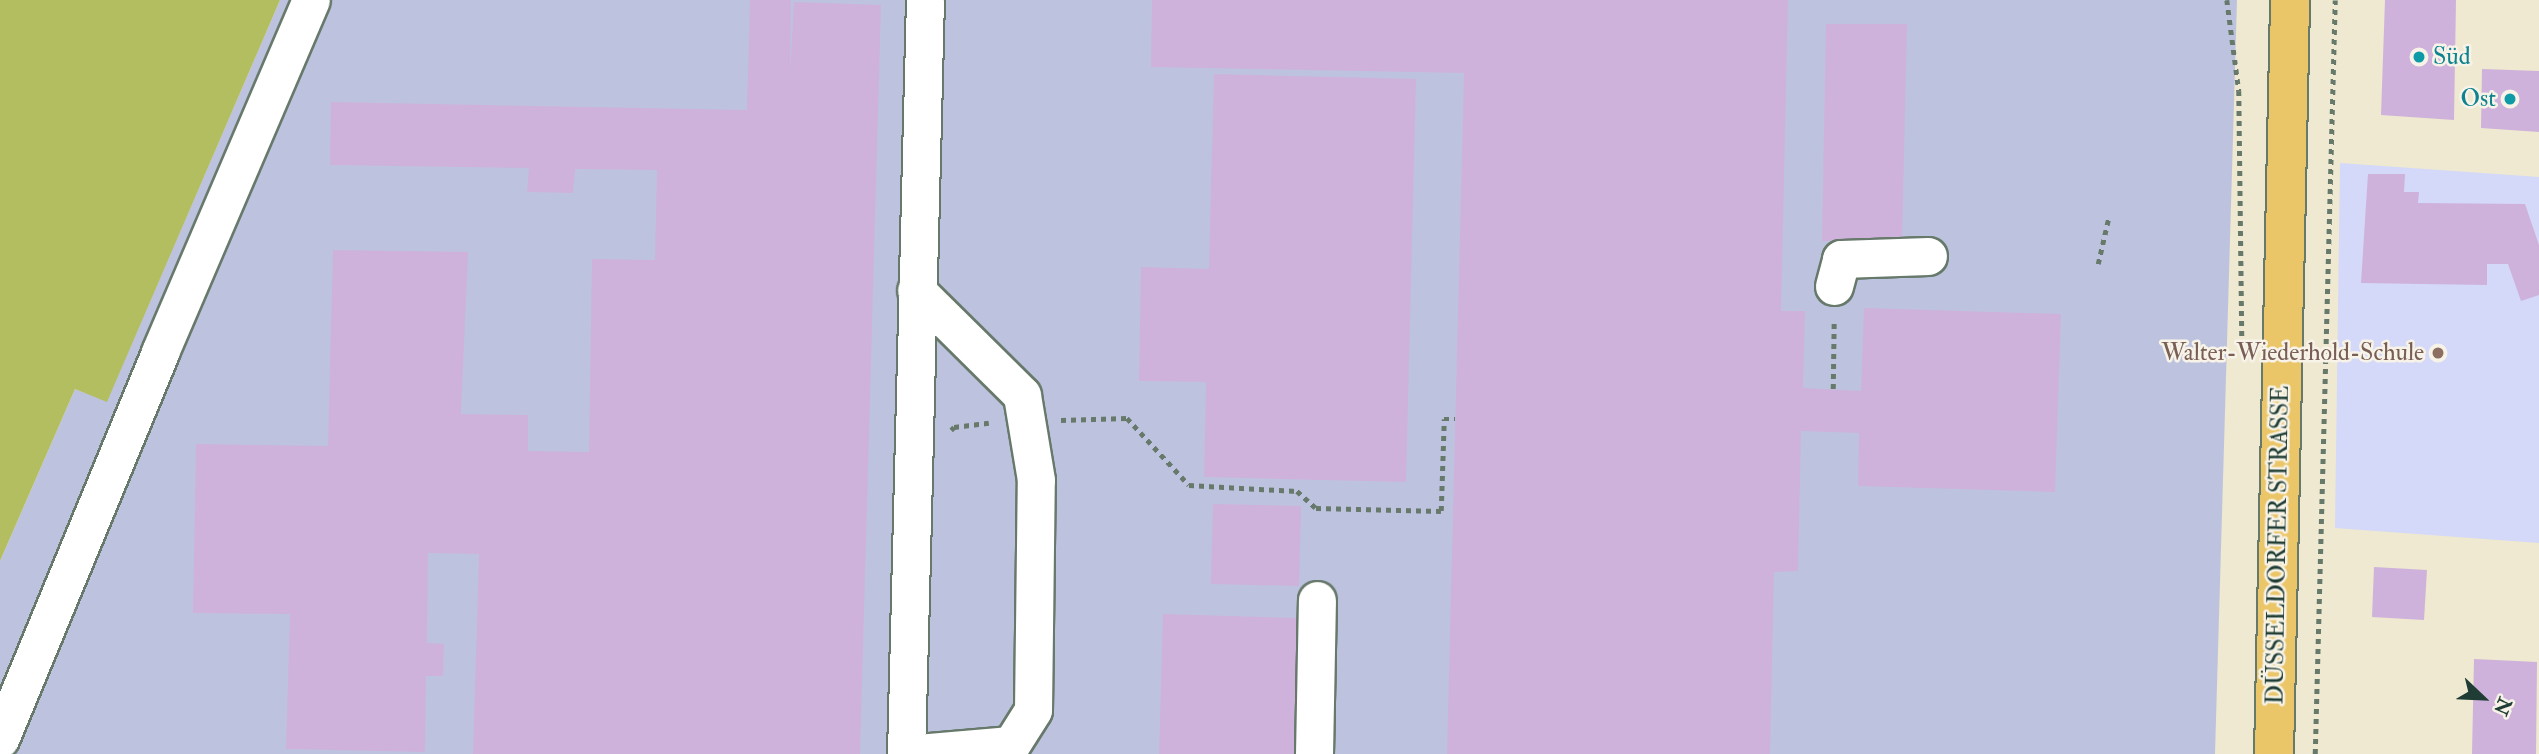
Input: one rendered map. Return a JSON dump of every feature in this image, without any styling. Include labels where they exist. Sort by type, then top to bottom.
[{"type":"main road","name":"DÜSSELDORFER STRASSE","points":[[2273,754],[2290,0]]},
{"type":"lane","points":[[0,739],[160,352],[311,0]]},
{"type":"lane","points":[[916,290],[1023,395],[1036,480],[1033,710],[1011,745],[906,754],[916,290],[925,0]]},
{"type":"lane","points":[[1834,286],[1841,259],[1928,256]]},
{"type":"lane","points":[[1314,754],[1317,600]]},
{"type":"path","points":[[2227,0],[2239,91],[2242,346]]},
{"type":"path","points":[[2315,754],[2334,0]]},
{"type":"path","points":[[2098,264],[2109,216]]},
{"type":"path","points":[[1833,389],[1834,286]]},
{"type":"path","points":[[913,476],[954,427],[1026,420],[1127,418],[1189,485],[1297,491],[1316,508],[1441,511],[1444,419],[1455,419]]},
{"type":"shaded area","points":[[280,0],[2237,0],[2215,754],[0,754],[0,561],[75,389],[107,401]]},
{"type":"shaded area","name":"Walter-Wiederhold-Schule","points":[[2340,163],[2539,177],[2539,543],[2335,528]]},
{"type":"green space","points":[[0,0],[280,0],[107,402],[75,389],[0,561]]},
{"type":"building","points":[[750,0],[791,0],[790,74],[794,2],[881,5],[860,754],[473,754],[479,554],[428,553],[427,643],[444,644],[443,676],[426,676],[425,752],[286,749],[290,614],[193,613],[196,444],[328,446],[333,250],[468,252],[461,414],[528,415],[528,451],[589,452],[592,259],[655,260],[657,170],[575,169],[573,193],[527,192],[529,168],[330,165],[331,102],[747,110]]},
{"type":"building","points":[[1152,0],[1788,0],[1781,311],[1805,311],[1803,388],[1861,391],[1864,308],[2061,314],[2055,492],[1858,486],[1859,433],[1801,431],[1798,571],[1774,572],[1770,754],[1447,754],[1464,73],[1151,67]]},
{"type":"building","name":"Süd","points":[[2385,0],[2456,0],[2454,120],[2381,115]]},
{"type":"building","points":[[1826,24],[1907,24],[1902,241],[1822,241]]},
{"type":"building","name":"Ost","points":[[2482,69],[2539,71],[2539,132],[2481,128]]},
{"type":"building","points":[[1214,74],[1416,79],[1406,482],[1204,477],[1206,382],[1139,381],[1141,267],[1209,269]]},
{"type":"building","points":[[2368,174],[2405,174],[2404,192],[2419,192],[2418,203],[2525,204],[2539,245],[2539,295],[2521,301],[2508,264],[2487,264],[2487,285],[2361,283]]},
{"type":"building","points":[[1213,504],[1301,506],[1299,586],[1211,584]]},
{"type":"building","points":[[2374,567],[2427,570],[2424,620],[2372,617]]},
{"type":"building","points":[[1163,614],[1299,618],[1295,754],[1159,754]]},
{"type":"building","points":[[2474,659],[2537,662],[2536,754],[2472,754]]},
{"type":"place","name":"Süd","points":[[2419,57]]},
{"type":"place","name":"Ost","points":[[2510,99]]},
{"type":"place","name":"Walter-Wiederhold-Schule","points":[[2438,353]]}]
